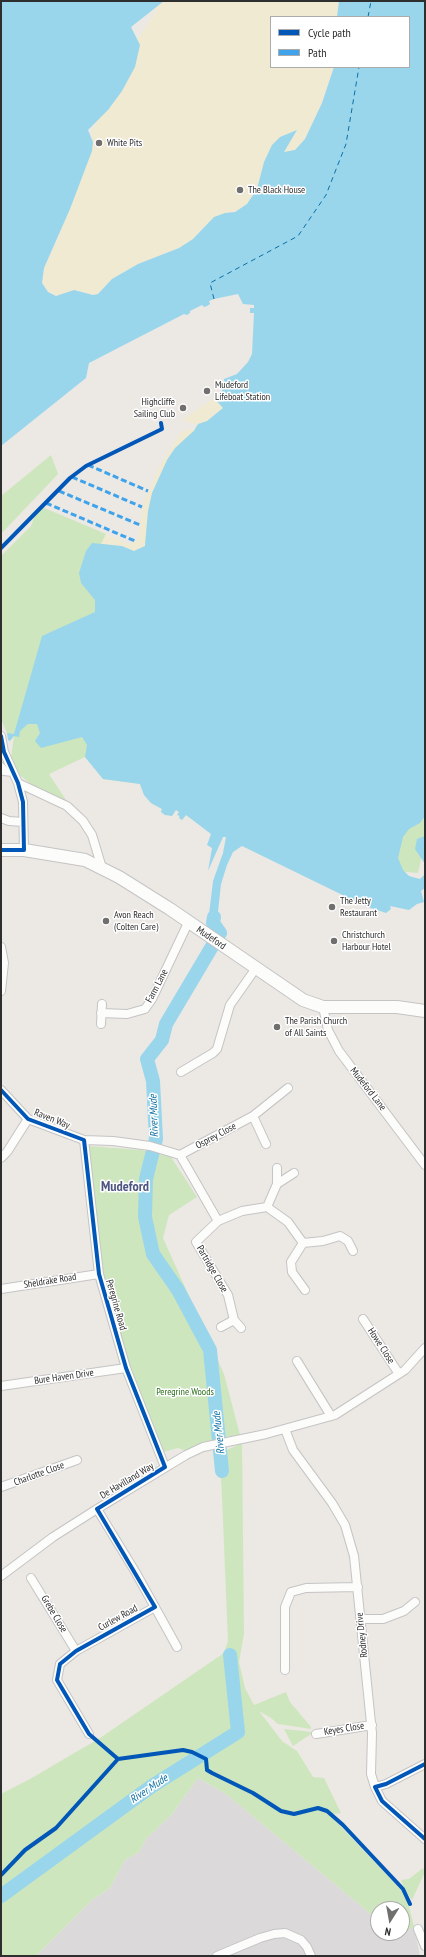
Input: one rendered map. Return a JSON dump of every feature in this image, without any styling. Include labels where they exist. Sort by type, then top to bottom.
[{"type":"street","points":[[1,736],[4,752],[18,783],[23,802],[24,850]]},
{"type":"street","points":[[1,767],[4,770],[13,772]]},
{"type":"street","points":[[18,783],[67,806],[83,821],[92,835],[102,868]]},
{"type":"street","points":[[1,818],[10,821],[23,822]]},
{"type":"street","name":"Mudeford","points":[[1,850],[24,850],[84,860],[102,868],[120,877],[303,1000],[323,1007],[397,1007],[425,1011]]},
{"type":"street","name":"Farm Lane","points":[[101,1013],[127,1014],[145,1009],[152,999],[188,923]]},
{"type":"street","points":[[1,947],[4,963],[1,991]]},
{"type":"street","points":[[181,1072],[214,1053],[217,1049],[230,1005],[256,968]]},
{"type":"street","points":[[101,1024],[102,1004]]},
{"type":"street","name":"Mudeford Lane","points":[[323,1007],[328,1030],[339,1050],[425,1165]]},
{"type":"street","name":"Osprey Close","points":[[180,1155],[253,1116],[288,1088]]},
{"type":"street","name":"Raven Way","points":[[1,1090],[28,1119],[84,1140],[113,1141],[150,1146],[180,1155]]},
{"type":"street","points":[[253,1116],[266,1144]]},
{"type":"street","points":[[1,1158],[7,1152],[28,1119]]},
{"type":"street","name":"Peregrine Road","points":[[84,1140],[99,1274],[126,1368],[165,1467]]},
{"type":"street","points":[[180,1155],[218,1221],[242,1211],[267,1207],[288,1222],[303,1243]]},
{"type":"street","points":[[267,1207],[277,1184],[277,1168]]},
{"type":"street","points":[[277,1184],[294,1173]]},
{"type":"street","name":"Partridge Close","points":[[218,1221],[196,1242],[228,1295],[234,1320],[241,1328]]},
{"type":"street","points":[[303,1243],[323,1241],[340,1236],[348,1241],[353,1251]]},
{"type":"street","points":[[303,1243],[291,1262],[292,1272],[305,1290]]},
{"type":"street","name":"Sheldrake Road","points":[[1,1289],[99,1274]]},
{"type":"street","name":"Howe Close","points":[[363,1319],[399,1374]]},
{"type":"street","points":[[221,1327],[234,1320]]},
{"type":"street","name":"De Havilland Way","points":[[1,1576],[53,1537],[165,1467],[204,1446],[285,1429],[331,1416],[405,1370],[425,1348]]},
{"type":"street","points":[[296,1361],[331,1416]]},
{"type":"street","name":"Bure Haven Drive","points":[[1,1386],[126,1368]]},
{"type":"street","name":"Rodney Drive","points":[[285,1429],[293,1450],[332,1503],[345,1525],[354,1556],[372,1725],[370,1763],[371,1774],[375,1786],[382,1801],[425,1839]]},
{"type":"street","name":"Charlotte Close","points":[[1,1487],[77,1460]]},
{"type":"street","points":[[97,1509],[177,1647]]},
{"type":"street","name":"Grebe Close","points":[[31,1578],[76,1651]]},
{"type":"street","points":[[285,1670],[285,1607],[291,1592],[306,1588],[358,1587]]},
{"type":"street","points":[[361,1619],[382,1619],[404,1611],[416,1602]]},
{"type":"street","name":"Curlew Road","points":[[89,1734],[57,1680],[60,1664],[76,1651],[155,1607]]},
{"type":"street","name":"Keyes Close","points":[[316,1734],[372,1725]]},
{"type":"street","points":[[375,1786],[386,1784],[425,1764]]},
{"type":"street","points":[[418,1929],[425,1946]]},
{"type":"street","points":[[217,1956],[260,1938],[285,1933],[301,1940],[307,1947],[311,1956]]},
{"type":"shaded area","points":[[198,1778],[226,1794],[370,1913],[370,1941],[410,1941],[410,1929],[414,1927],[420,1956],[36,1956],[92,1900],[110,1888],[125,1860],[139,1852],[146,1839],[172,1814]]},
{"type":"green space","points":[[198,424],[191,819],[186,815],[182,820],[179,818],[179,812],[176,810],[172,816],[161,812],[162,809],[151,803],[144,795],[140,784],[103,779],[85,757],[49,774],[66,800],[64,801],[36,788],[17,773],[11,758],[14,736],[7,733],[1,719],[1,556],[31,526],[35,515],[42,507],[106,534],[102,543],[134,551],[182,441]]},
{"type":"green space","points":[[51,455],[58,474],[1,534],[1,496]]},
{"type":"green space","points":[[425,809],[425,841],[418,873],[396,871],[392,846]]},
{"type":"green space","name":"Peregrine Woods","points":[[88,1146],[141,1150],[171,1157],[197,1197],[169,1215],[163,1238],[224,1374],[240,1435],[186,1451],[178,1448],[163,1452],[129,1368],[102,1273]]},
{"type":"green space","points":[[242,1443],[244,1634],[239,1662],[245,1688],[254,1705],[286,1692],[290,1702],[311,1727],[311,1729],[278,1724],[259,1711],[282,1741],[297,1751],[313,1777],[324,1778],[341,1813],[326,1815],[330,1815],[401,1890],[407,1897],[408,1901],[370,1901],[370,1913],[226,1794],[198,1778],[172,1814],[146,1839],[139,1852],[125,1860],[110,1888],[92,1900],[36,1956],[1,1956],[1,1794],[30,1779],[100,1738],[224,1653],[228,1641],[220,1460],[216,1455]]},
{"type":"green space","points":[[284,1729],[311,1732],[311,1734],[293,1746]]},
{"type":"green space","points":[[423,1868],[425,1872],[412,1900],[405,1890],[401,1880],[409,1879]]},
{"type":"green space","points":[[410,1910],[414,1927],[410,1929]]},
{"type":"sand","points":[[159,1],[339,1],[337,16],[270,16],[270,68],[334,68],[322,103],[305,139],[295,150],[283,153],[297,130],[262,171],[257,189],[247,204],[235,212],[225,213],[203,228],[193,239],[179,248],[138,264],[112,279],[98,294],[93,295],[74,290],[56,296],[48,292],[42,283],[44,268],[58,238],[93,128],[122,62],[155,13]]},
{"type":"sand","points":[[214,398],[223,408],[207,421],[197,425],[182,420]]},
{"type":"sand","points":[[186,429],[194,430],[173,450],[153,490],[148,511],[145,546],[134,551],[122,546],[101,544],[106,534],[130,544],[138,539],[143,503],[160,465],[179,435]]},
{"type":"water","points":[[1,1],[164,1],[131,27],[140,45],[135,67],[122,91],[108,110],[88,130],[93,142],[92,151],[70,209],[44,268],[42,283],[48,292],[56,296],[74,290],[93,295],[98,294],[112,279],[138,264],[179,248],[193,239],[214,217],[225,213],[235,212],[247,204],[257,189],[264,162],[272,145],[280,137],[297,130],[284,152],[295,150],[305,139],[322,103],[334,68],[410,68],[410,16],[337,16],[339,1],[425,1],[425,816],[420,823],[409,829],[403,837],[398,858],[403,870],[409,876],[420,879],[425,874],[425,888],[421,891],[424,902],[417,904],[409,910],[390,906],[391,909],[386,913],[365,906],[366,900],[363,905],[242,846],[233,852],[221,884],[217,921],[224,937],[216,932],[208,923],[213,881],[223,853],[226,837],[223,837],[208,871],[212,848],[207,845],[211,834],[186,815],[182,820],[179,818],[180,816],[177,815],[179,812],[176,810],[172,816],[165,815],[161,812],[162,809],[151,803],[144,795],[140,784],[103,779],[85,757],[87,745],[82,737],[41,748],[35,741],[40,733],[37,724],[28,724],[20,731],[19,737],[14,736],[10,741],[8,740],[7,733],[14,734],[42,636],[95,612],[95,600],[81,583],[79,573],[86,551],[92,543],[122,546],[134,551],[145,546],[148,511],[152,493],[167,460],[175,448],[194,431],[198,424],[207,421],[223,408],[214,398],[218,396],[223,397],[222,389],[240,386],[239,381],[224,384],[224,379],[237,374],[248,362],[252,354],[254,313],[250,313],[250,308],[254,308],[254,305],[243,304],[238,294],[214,299],[209,301],[210,304],[207,306],[204,307],[202,305],[190,311],[187,315],[184,314],[89,363],[86,378],[1,446]]},
{"type":"water","points":[[425,836],[425,864],[415,849],[417,839]]},
{"type":"waterway","name":"River Mude","points":[[214,917],[213,923],[220,933],[166,1024],[162,1040],[147,1059],[153,1081],[156,1139],[146,1179],[145,1217],[153,1254],[178,1290],[210,1350],[222,1471]]},
{"type":"waterway","name":"River Mude","points":[[1,1896],[152,1786],[238,1732],[230,1655]]},
{"type":"ferry route","points":[[368,16],[371,1]]},
{"type":"ferry route","points":[[214,299],[210,283],[298,236],[326,195],[346,144],[359,68]]},
{"type":"marked path","points":[[88,465],[148,491]]},
{"type":"marked path","points":[[72,477],[142,507]]},
{"type":"marked path","points":[[59,491],[140,525]]},
{"type":"marked path","points":[[46,503],[135,541]]},
{"type":"cycle path","points":[[1,548],[70,478],[86,466],[162,429],[161,423]]},
{"type":"cycle path","points":[[1,736],[4,752],[18,783],[23,802],[24,850],[1,850]]},
{"type":"cycle path","points":[[1,1090],[28,1119],[84,1140],[99,1274],[126,1368],[165,1467],[97,1509],[155,1607],[76,1651],[60,1664],[57,1680],[89,1734],[118,1759]]},
{"type":"cycle path","points":[[1,1875],[25,1850],[56,1828],[118,1759],[183,1750],[192,1752],[206,1759],[207,1770],[253,1793],[281,1811],[294,1814],[318,1808],[327,1811],[343,1825],[403,1889],[409,1901]]},
{"type":"cycle path","points":[[425,1764],[386,1784],[375,1787],[382,1801],[425,1839]]},
{"type":"place","name":"White Pits","points":[[99,143]]},
{"type":"place","name":"The Black House","points":[[240,190]]},
{"type":"place","name":"Mudeford Lifeboat Station","points":[[207,391]]},
{"type":"place","name":"Highcliffe Sailing Club","points":[[183,408]]},
{"type":"place","name":"The Jetty Restaurant","points":[[332,907]]},
{"type":"place","name":"Avon Reach (Colten Care)","points":[[106,921]]},
{"type":"place","name":"Christchurch Harbour Hotel","points":[[334,941]]},
{"type":"place","name":"The Parish Church of All Saints","points":[[277,1027]]},
{"type":"district","name":"Mudeford","points":[[125,1187]]}]
